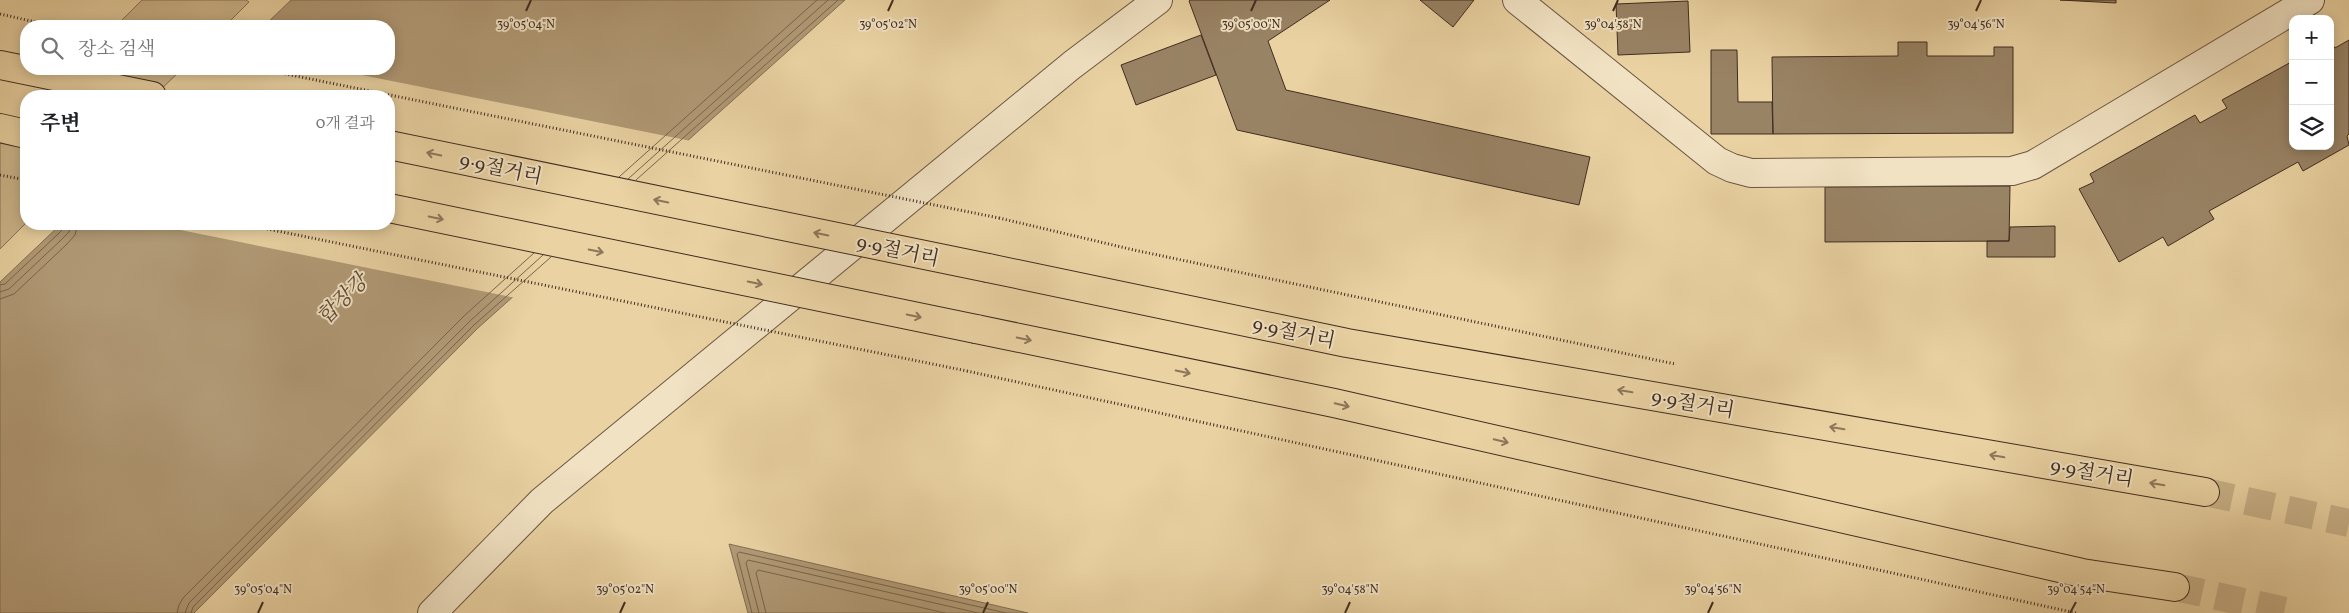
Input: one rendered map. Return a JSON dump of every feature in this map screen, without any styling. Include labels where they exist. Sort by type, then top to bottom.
[{"type":"highway","points":[[0,65],[20,69]]},
{"type":"highway","points":[[49,75],[123,90]]},
{"type":"highway","points":[[0,128],[20,133]]},
{"type":"highway","name":"9·9절거리","points":[[395,146],[1347,343],[2205,492]]},
{"type":"highway","points":[[395,209],[1334,403],[2082,573],[2175,588]]},
{"type":"street","points":[[432,613],[542,501],[1072,65],[1158,0]]},
{"type":"street","points":[[1517,0],[1717,161],[1732,168],[1751,173],[2012,171],[2033,165],[2310,0]]},
{"type":"path","points":[[0,14],[26,20]]},
{"type":"path","points":[[291,75],[365,90]]},
{"type":"path","points":[[395,96],[999,218],[1134,250],[1677,365]]},
{"type":"path","points":[[0,174],[20,179]]},
{"type":"path","points":[[272,230],[968,371],[2076,613]]},
{"type":"shaded area","points":[[142,0],[246,0],[249,2],[231,20],[122,20]]},
{"type":"shaded area","points":[[67,75],[176,75],[160,90],[51,90]]},
{"type":"shaded area","points":[[20,121],[20,229],[0,249],[0,141]]},
{"type":"water","name":"합장강","points":[[291,0],[845,0],[478,328],[194,613],[0,613],[0,282],[55,230],[395,230],[395,90],[351,90],[258,75],[395,75],[395,20],[270,20]]},
{"type":"water","points":[[729,544],[1028,613],[748,613]]},
{"type":"pier","points":[[211,75],[362,75],[691,141],[516,298],[181,230],[395,230],[395,90],[196,90]]},
{"type":"building","points":[[1190,0],[1330,0],[1268,41],[1286,90],[1590,157],[1579,205],[1237,130]]},
{"type":"building","points":[[1420,0],[1474,0],[1453,27]]},
{"type":"building","points":[[2060,0],[2116,0],[2116,3]]},
{"type":"building","points":[[1688,1],[1690,52],[1618,55],[1616,4]]},
{"type":"building","points":[[1201,35],[1216,75],[1136,105],[1121,65]]},
{"type":"building","points":[[2349,40],[2349,134],[2347,136],[2349,145],[2303,171],[2298,162],[2209,211],[2214,219],[2168,246],[2163,237],[2119,262],[2079,189],[2094,182],[2090,174],[2195,115],[2200,123],[2227,108],[2222,100],[2289,63],[2289,150],[2334,150],[2334,47],[2335,48]]},
{"type":"building","points":[[1898,42],[1927,42],[1927,56],[1994,56],[1994,47],[2013,47],[2013,133],[1773,134],[1772,57],[1898,56]]},
{"type":"building","points":[[1711,50],[1737,50],[1738,102],[1772,102],[1773,134],[1711,134]]},
{"type":"building","points":[[2010,186],[2009,241],[1825,242],[1825,187]]},
{"type":"building","points":[[2055,226],[2055,257],[1987,257],[1987,241],[2009,241],[2010,227]]},
{"type":"tunnel","points":[[2205,492],[2349,523]]},
{"type":"tunnel","points":[[2175,587],[2295,613]]}]
